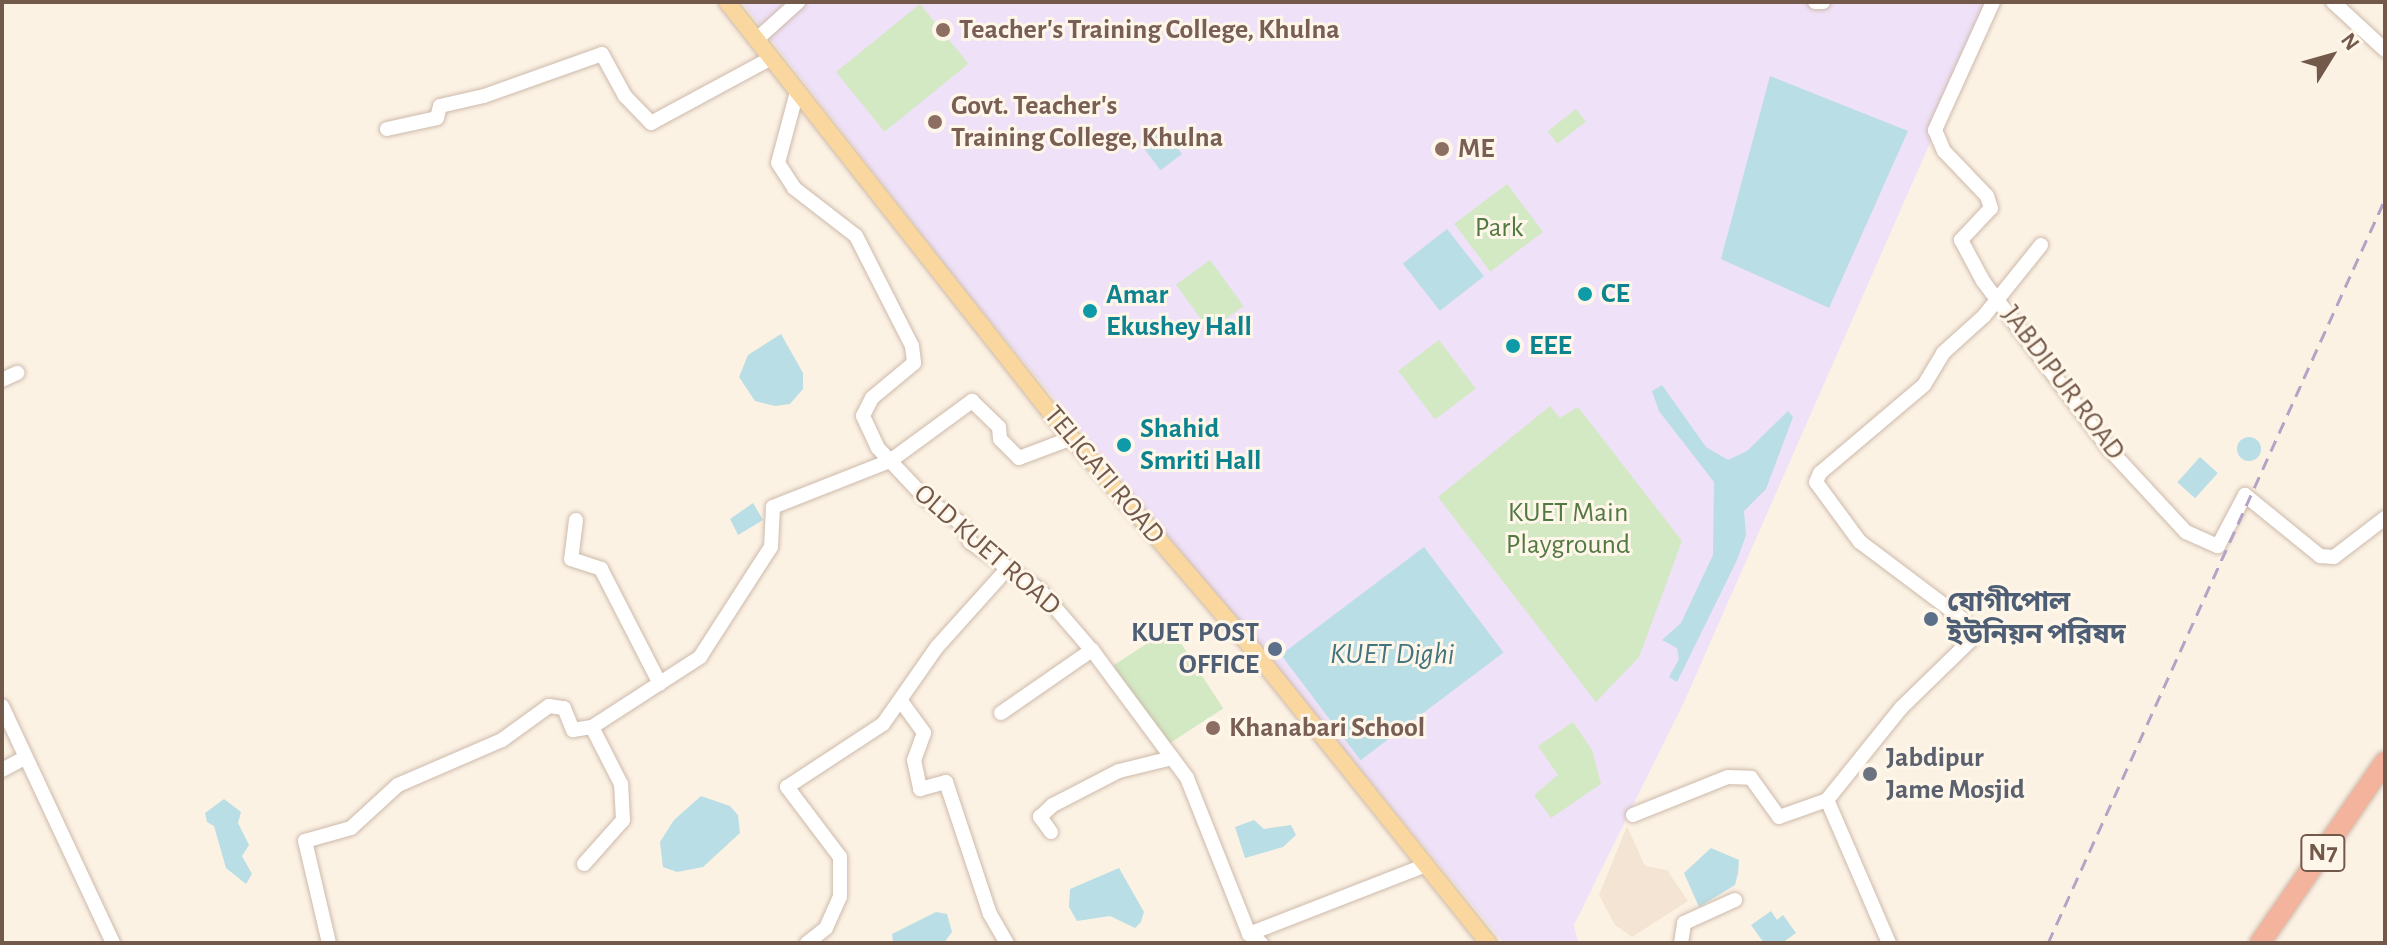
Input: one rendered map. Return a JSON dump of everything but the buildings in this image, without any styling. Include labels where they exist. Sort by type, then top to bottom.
[{"type":"highway","name":"N7","points":[[2260,943],[2385,762]]},
{"type":"main road","name":"TELIGATI ROAD","points":[[727,2],[1072,438],[1255,652],[1488,943]]},
{"type":"street","points":[[756,40],[798,2]]},
{"type":"street","points":[[1815,2],[1823,2]]},
{"type":"street","name":"JABDIPUR ROAD","points":[[1993,2],[1935,130],[1944,151],[1987,196],[1991,208],[1961,240],[1998,298],[2110,450],[2186,532],[2218,546],[2245,495],[2320,556],[2334,557],[2385,518]]},
{"type":"street","points":[[2333,2],[2385,50]]},
{"type":"street","points":[[387,129],[437,118],[440,106],[484,96],[602,54],[625,96],[651,123],[771,58]]},
{"type":"street","name":"OLD KUET ROAD","points":[[797,92],[778,163],[794,188],[856,236],[912,346],[914,363],[872,398],[863,416],[890,461],[927,500],[962,524],[970,542],[1040,590],[1092,650],[1187,778],[1255,939]]},
{"type":"street","points":[[1633,815],[1728,777],[1751,778],[1779,817],[1827,800],[1901,708],[1970,641],[1964,620],[1860,542],[1816,482],[1820,473],[1924,385],[1943,353],[1998,298],[2041,245]]},
{"type":"street","points":[[2,380],[17,373]]},
{"type":"street","points":[[329,943],[305,841],[351,828],[398,785],[502,740],[549,706],[564,708],[573,730],[592,727],[700,657],[771,547],[773,507],[890,461],[972,401],[999,427],[1008,452],[1019,458],[1072,438]]},
{"type":"street","points":[[576,520],[571,559],[601,569],[660,684]]},
{"type":"street","points":[[807,943],[826,928],[840,897],[840,857],[787,787],[883,724],[937,647],[1008,568]]},
{"type":"street","points":[[1001,713],[1092,650]]},
{"type":"street","points":[[901,701],[924,733],[914,760],[920,789],[946,782],[990,914],[1007,943]]},
{"type":"street","points":[[2,706],[113,943]]},
{"type":"street","points":[[584,864],[623,820],[621,784],[592,727]]},
{"type":"street","points":[[2,770],[25,758]]},
{"type":"street","points":[[1051,832],[1040,817],[1053,805],[1119,771],[1172,758]]},
{"type":"street","points":[[1827,800],[1889,943]]},
{"type":"street","points":[[1255,939],[1426,865]]},
{"type":"street","points":[[1681,943],[1684,923],[1735,900]]},
{"type":"shaded area","points":[[742,2],[1992,2],[1685,700],[1574,925],[1578,943],[1504,943],[968,294]]},
{"type":"shaded area","points":[[1627,826],[1645,866],[1667,870],[1688,901],[1632,937],[1615,925],[1599,895]]},
{"type":"green space","points":[[920,4],[968,64],[885,132],[836,72]]},
{"type":"green space","points":[[1576,109],[1586,122],[1557,144],[1548,131]]},
{"type":"green space","name":"Park","points":[[1507,184],[1543,232],[1490,272],[1454,224]]},
{"type":"green space","points":[[1210,260],[1244,306],[1210,331],[1176,285]]},
{"type":"green space","points":[[1439,340],[1476,389],[1435,419],[1398,371]]},
{"type":"green space","name":"KUET Main Playground","points":[[1550,406],[1560,418],[1578,407],[1682,541],[1639,657],[1596,702],[1438,497]]},
{"type":"green space","points":[[1171,628],[1223,709],[1165,746],[1113,666]]},
{"type":"green space","points":[[1573,722],[1592,750],[1601,784],[1551,818],[1534,795],[1558,775],[1538,746]]},
{"type":"water","points":[[1770,76],[1908,131],[1829,308],[1721,259]]},
{"type":"water","points":[[1161,126],[1182,154],[1161,170],[1139,142]]},
{"type":"water","points":[[1447,229],[1484,276],[1440,311],[1403,263]]},
{"type":"water","points":[[781,334],[803,373],[803,389],[790,404],[775,406],[755,401],[739,377],[748,355]]},
{"type":"water","points":[[1662,385],[1706,447],[1728,460],[1747,451],[1788,411],[1793,417],[1766,489],[1744,511],[1746,535],[1737,560],[1677,682],[1669,677],[1679,659],[1677,648],[1662,640],[1681,623],[1713,555],[1714,482],[1659,411],[1652,391]]},
{"type":"water","points":[[2249,437],[2260,444],[2261,449],[2254,460],[2249,461],[2238,454],[2237,449],[2244,438]]},
{"type":"water","points":[[2200,457],[2218,473],[2195,498],[2177,482]]},
{"type":"water","points":[[753,503],[763,520],[738,535],[730,519]]},
{"type":"water","name":"KUET Dighi","points":[[1424,547],[1503,652],[1360,760],[1281,655]]},
{"type":"water","points":[[701,796],[730,806],[738,815],[740,833],[703,867],[677,872],[663,867],[660,842],[674,820]]},
{"type":"water","points":[[224,799],[241,812],[238,823],[249,845],[242,856],[252,874],[246,884],[226,868],[214,826],[207,822],[205,813]]},
{"type":"water","points":[[1254,820],[1264,829],[1291,825],[1296,835],[1283,847],[1245,858],[1235,827]]},
{"type":"water","points":[[1711,848],[1739,860],[1738,873],[1735,885],[1699,907],[1684,873]]},
{"type":"water","points":[[1119,868],[1144,912],[1141,922],[1135,928],[1110,916],[1077,921],[1069,907],[1070,889]]},
{"type":"water","points":[[1771,911],[1777,920],[1783,915],[1796,933],[1782,943],[1764,943],[1751,925]]},
{"type":"water","points":[[936,912],[947,914],[952,932],[944,943],[893,943],[892,934]]},
{"type":"railway","points":[[2048,943],[2385,199]]},
{"type":"place","name":"Teacher's Training College, Khulna","points":[[943,30]]},
{"type":"place","name":"Govt. Teacher's Training College, Khulna","points":[[935,122]]},
{"type":"place","name":"ME","points":[[1442,149]]},
{"type":"place","name":"CE","points":[[1585,294]]},
{"type":"place","name":"Amar Ekushey Hall","points":[[1090,311]]},
{"type":"place","name":"EEE","points":[[1513,346]]},
{"type":"place","name":"Shahid Smriti Hall","points":[[1124,445]]},
{"type":"place","name":"যোগীপোল ইউনিয়ন পরিষদ","points":[[1931,619]]},
{"type":"place","name":"KUET POST OFFICE","points":[[1275,649]]},
{"type":"place","name":"Khanabari School","points":[[1213,728]]},
{"type":"place","name":"Jabdipur Jame Mosjid","points":[[1870,774]]}]
